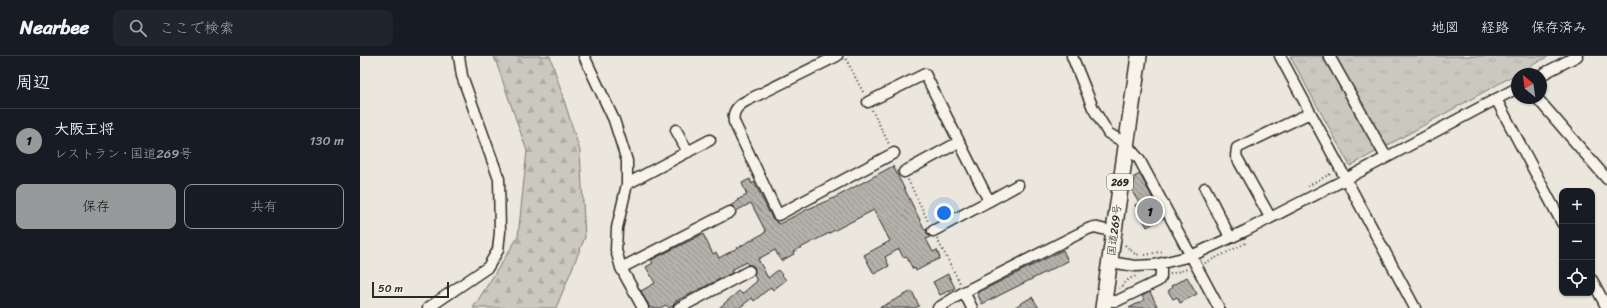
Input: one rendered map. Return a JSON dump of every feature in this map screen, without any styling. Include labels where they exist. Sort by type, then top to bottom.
[{"type":"highway","name":"国道269号","points":[[1103,305],[1139,56]]},
{"type":"street","points":[[428,308],[488,267],[498,250],[500,232],[499,179],[462,76],[459,56]]},
{"type":"street","points":[[584,56],[614,120],[627,161],[627,184],[617,228],[616,250],[621,268],[643,308]]},
{"type":"street","points":[[836,56],[746,101],[740,105],[734,114],[734,122],[778,216],[894,153]]},
{"type":"street","points":[[1072,56],[1093,108],[1108,132],[1126,144],[1139,159],[1219,308]]},
{"type":"street","points":[[1280,56],[1415,308]]},
{"type":"street","points":[[1329,56],[1386,157]]},
{"type":"street","points":[[1547,72],[1576,56]]},
{"type":"street","points":[[868,102],[925,74],[989,201]]},
{"type":"street","points":[[1110,262],[1136,266],[1154,266],[1192,256],[1346,179],[1511,91]]},
{"type":"street","points":[[1496,99],[1559,217]]},
{"type":"street","points":[[1542,104],[1607,179]]},
{"type":"street","points":[[1270,217],[1235,152],[1237,148],[1310,112]]},
{"type":"street","points":[[676,130],[688,152]]},
{"type":"street","points":[[627,184],[710,140]]},
{"type":"street","points":[[904,172],[959,142]]},
{"type":"street","points":[[933,231],[1018,186]]},
{"type":"street","points":[[1205,188],[1230,237]]},
{"type":"street","points":[[621,268],[730,212]]},
{"type":"street","points":[[938,308],[964,292],[1088,229],[1094,227],[1114,232]]},
{"type":"street","points":[[1103,305],[1117,301],[1158,281],[1161,277],[1161,264]]},
{"type":"street","points":[[679,308],[749,271]]},
{"type":"street","points":[[1595,286],[1607,308]]},
{"type":"street","points":[[964,292],[972,308]]},
{"type":"path","points":[[1124,244],[1135,254],[1143,255],[1165,251]]},
{"type":"path","points":[[1167,274],[1192,268]]},
{"type":"green space","points":[[494,56],[550,56],[580,151],[585,237],[556,308],[473,308],[518,237],[527,151]]},
{"type":"green space","points":[[1290,56],[1549,56],[1527,68],[1511,68],[1511,77],[1350,166]]},
{"type":"building","points":[[893,166],[925,230],[927,229],[927,234],[930,237],[926,239],[933,252],[937,250],[940,258],[916,271],[915,268],[913,269],[906,256],[903,257],[899,249],[885,257],[889,266],[874,274],[864,255],[890,241],[874,210],[793,252],[794,254],[781,261],[775,250],[758,259],[768,278],[778,270],[786,280],[773,290],[771,287],[754,301],[752,298],[739,308],[719,308],[739,291],[742,294],[757,281],[754,275],[755,268],[752,265],[748,265],[747,262],[731,270],[732,273],[676,301],[673,306],[669,308],[666,305],[660,308],[650,308],[641,291],[655,283],[646,267],[653,263],[651,260],[703,234],[713,254],[716,252],[719,258],[766,232],[751,203],[736,211],[734,207],[730,206],[738,201],[737,200],[747,195],[742,183],[750,179],[752,184],[754,182],[772,218],[779,224],[836,197]]},
{"type":"building","points":[[1140,174],[1163,218],[1147,227],[1135,205],[1139,203],[1133,193],[1134,177]]},
{"type":"building","points":[[1063,250],[1068,261],[982,304],[977,293]]},
{"type":"building","points":[[948,274],[955,288],[940,295],[933,282]]},
{"type":"building","points":[[1187,277],[1197,294],[1180,303],[1177,297],[1173,299],[1168,291],[1172,288],[1171,286]]},
{"type":"building","points":[[912,291],[919,306],[915,308],[879,308]]},
{"type":"building","points":[[1150,292],[1158,308],[1129,308],[1144,300],[1142,296]]},
{"type":"building","points":[[1032,297],[1039,308],[1013,308]]},
{"type":"place","name":"大阪王将","points":[[1150,211]]}]
